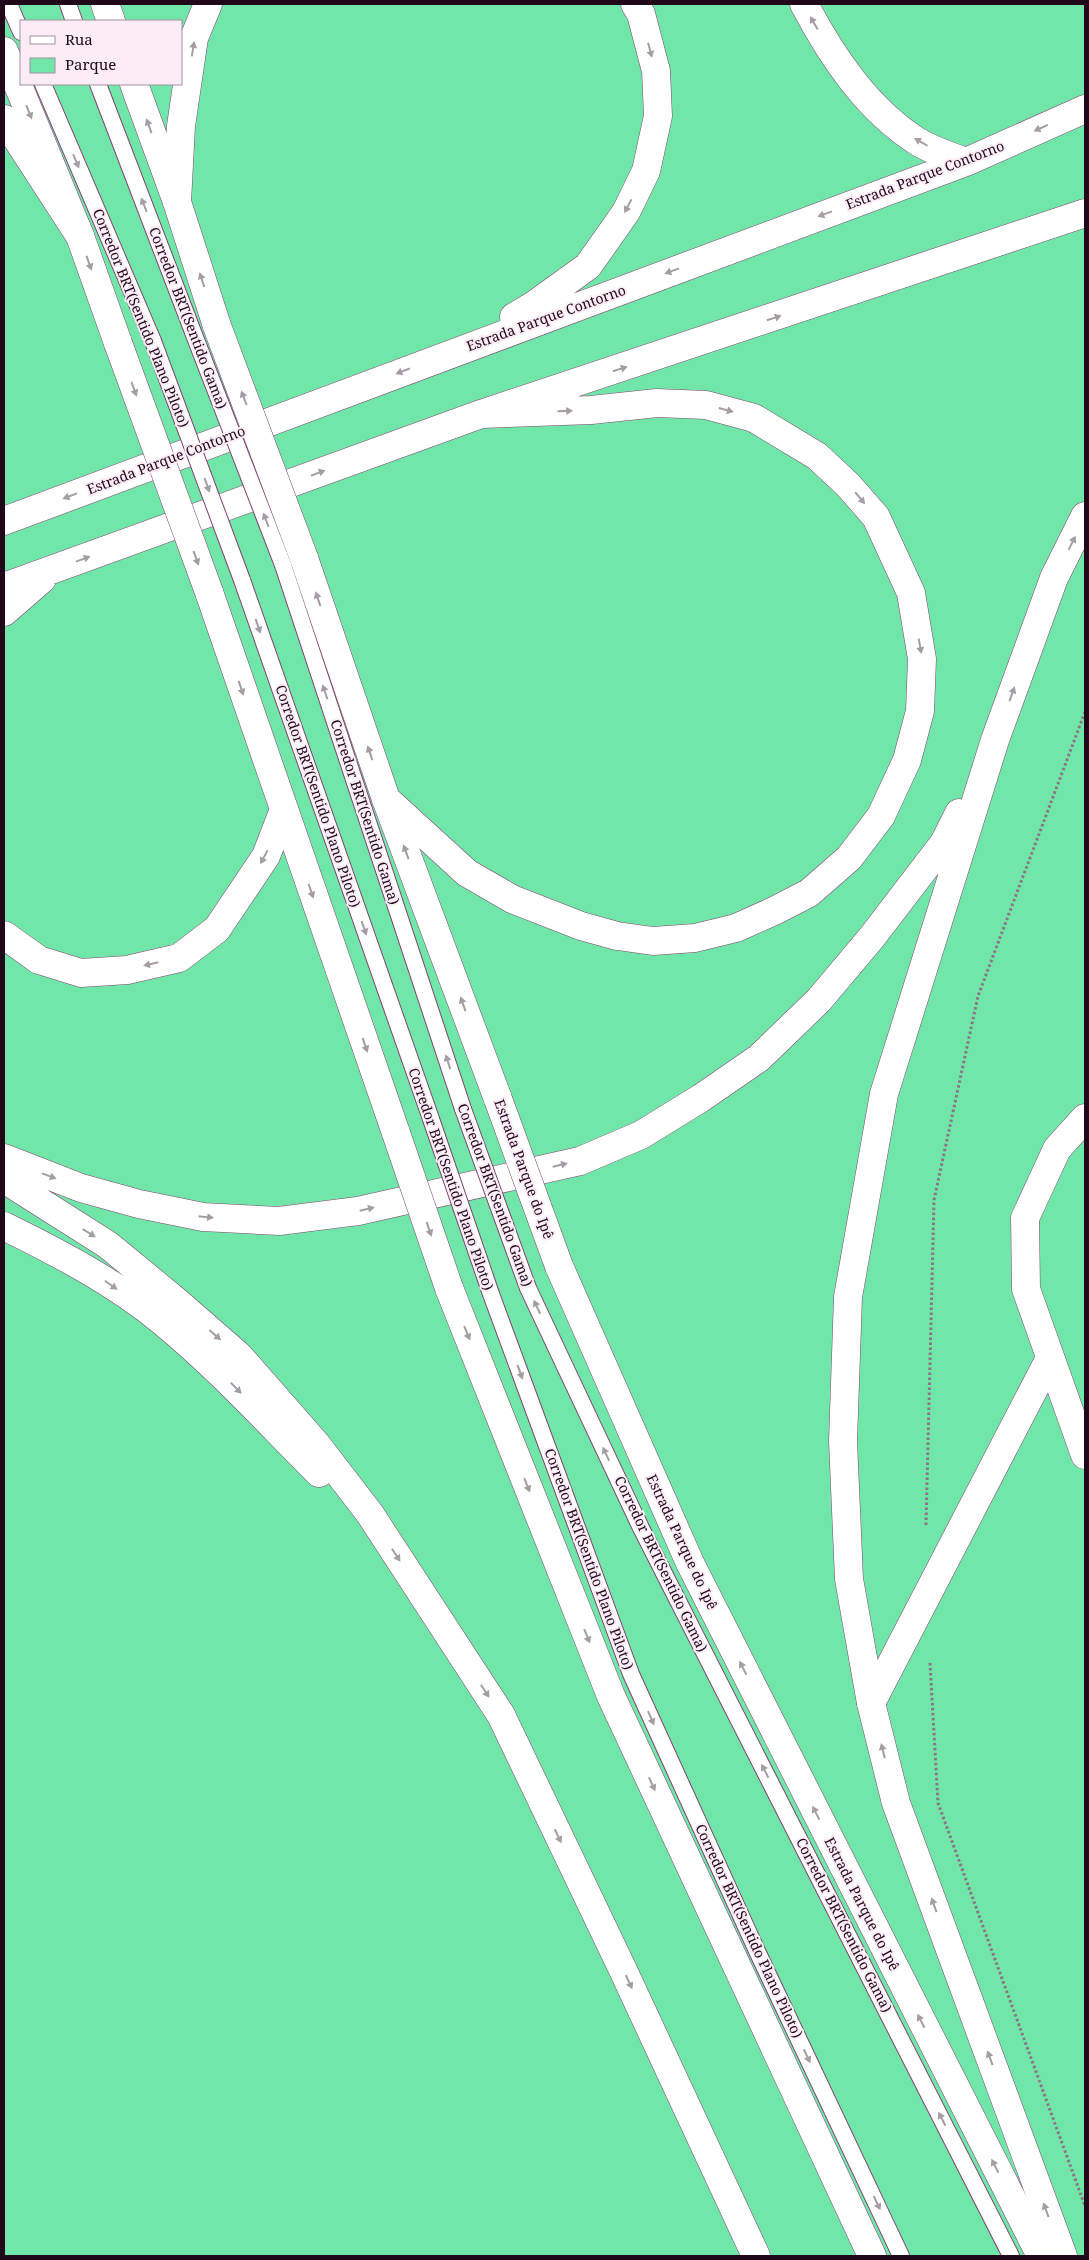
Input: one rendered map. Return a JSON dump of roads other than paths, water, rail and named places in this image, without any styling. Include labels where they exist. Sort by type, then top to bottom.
[{"type":"main road","points":[[104,4],[111,20]]},
{"type":"main road","points":[[176,202],[181,126],[194,38],[208,4]]},
{"type":"main road","points":[[448,354],[534,306],[588,266],[626,212],[646,171],[658,116],[656,71],[641,14],[635,4]]},
{"type":"main road","points":[[804,4],[839,62],[873,107],[920,143],[966,162]]},
{"type":"main road","points":[[4,51],[80,236],[209,592],[283,812],[450,1288],[611,1696],[872,2256]]},
{"type":"main road","name":"Estrada Parque do Ipê","points":[[134,85],[176,202],[205,329],[386,799],[559,1266],[690,1564],[1041,2256]]},
{"type":"main road","name":"Estrada Parque Contorno","points":[[4,521],[966,162],[1085,109]]},
{"type":"main road","points":[[4,120],[80,236]]},
{"type":"main road","points":[[4,587],[482,414],[1085,213]]},
{"type":"main road","points":[[386,799],[467,873],[512,899],[581,926],[617,936],[654,941],[695,938],[736,928],[774,912],[809,893],[849,858],[881,816],[908,760],[920,711],[922,659],[912,594],[876,518],[848,485],[817,456],[754,418],[706,405],[657,403],[592,410],[482,414]]},
{"type":"main road","points":[[1063,2256],[896,1802],[871,1703],[849,1579],[843,1442],[848,1297],[884,1094],[995,740],[1054,578],[1085,516]]},
{"type":"main road","points":[[4,612],[55,569]]},
{"type":"main road","points":[[4,1158],[81,1188],[139,1204],[203,1218],[279,1221],[358,1211],[580,1161],[641,1134],[701,1098],[759,1058],[819,1000],[872,937],[944,843],[995,740]]},
{"type":"main road","points":[[4,935],[39,960],[82,973],[127,970],[179,958],[216,929],[222,922],[266,856],[283,812]]},
{"type":"main road","points":[[1085,1118],[1057,1149],[1026,1218],[1026,1289],[1085,1455]]},
{"type":"main road","points":[[4,1179],[108,1245],[239,1356],[317,1445],[370,1514],[501,1716],[623,1970],[756,2256]]},
{"type":"main road","points":[[4,1226],[92,1272],[162,1321],[230,1381],[334,1489],[370,1514]]},
{"type":"main road","points":[[871,1703],[1050,1358]]},
{"type":"lane","points":[[9,4],[20,30]]},
{"type":"lane","points":[[68,4],[74,20]]},
{"type":"lane","name":"Corredor BRT(Sentido Plano Piloto)","points":[[43,85],[153,342],[242,580],[432,1119],[491,1294],[631,1674],[753,1942],[901,2256]]},
{"type":"lane","name":"Corredor BRT(Sentido Gama)","points":[[98,85],[205,329]]},
{"type":"lane","name":"Corredor BRT(Sentido Gama)","points":[[294,562],[463,1109],[528,1288],[641,1528],[1011,2256]]}]
